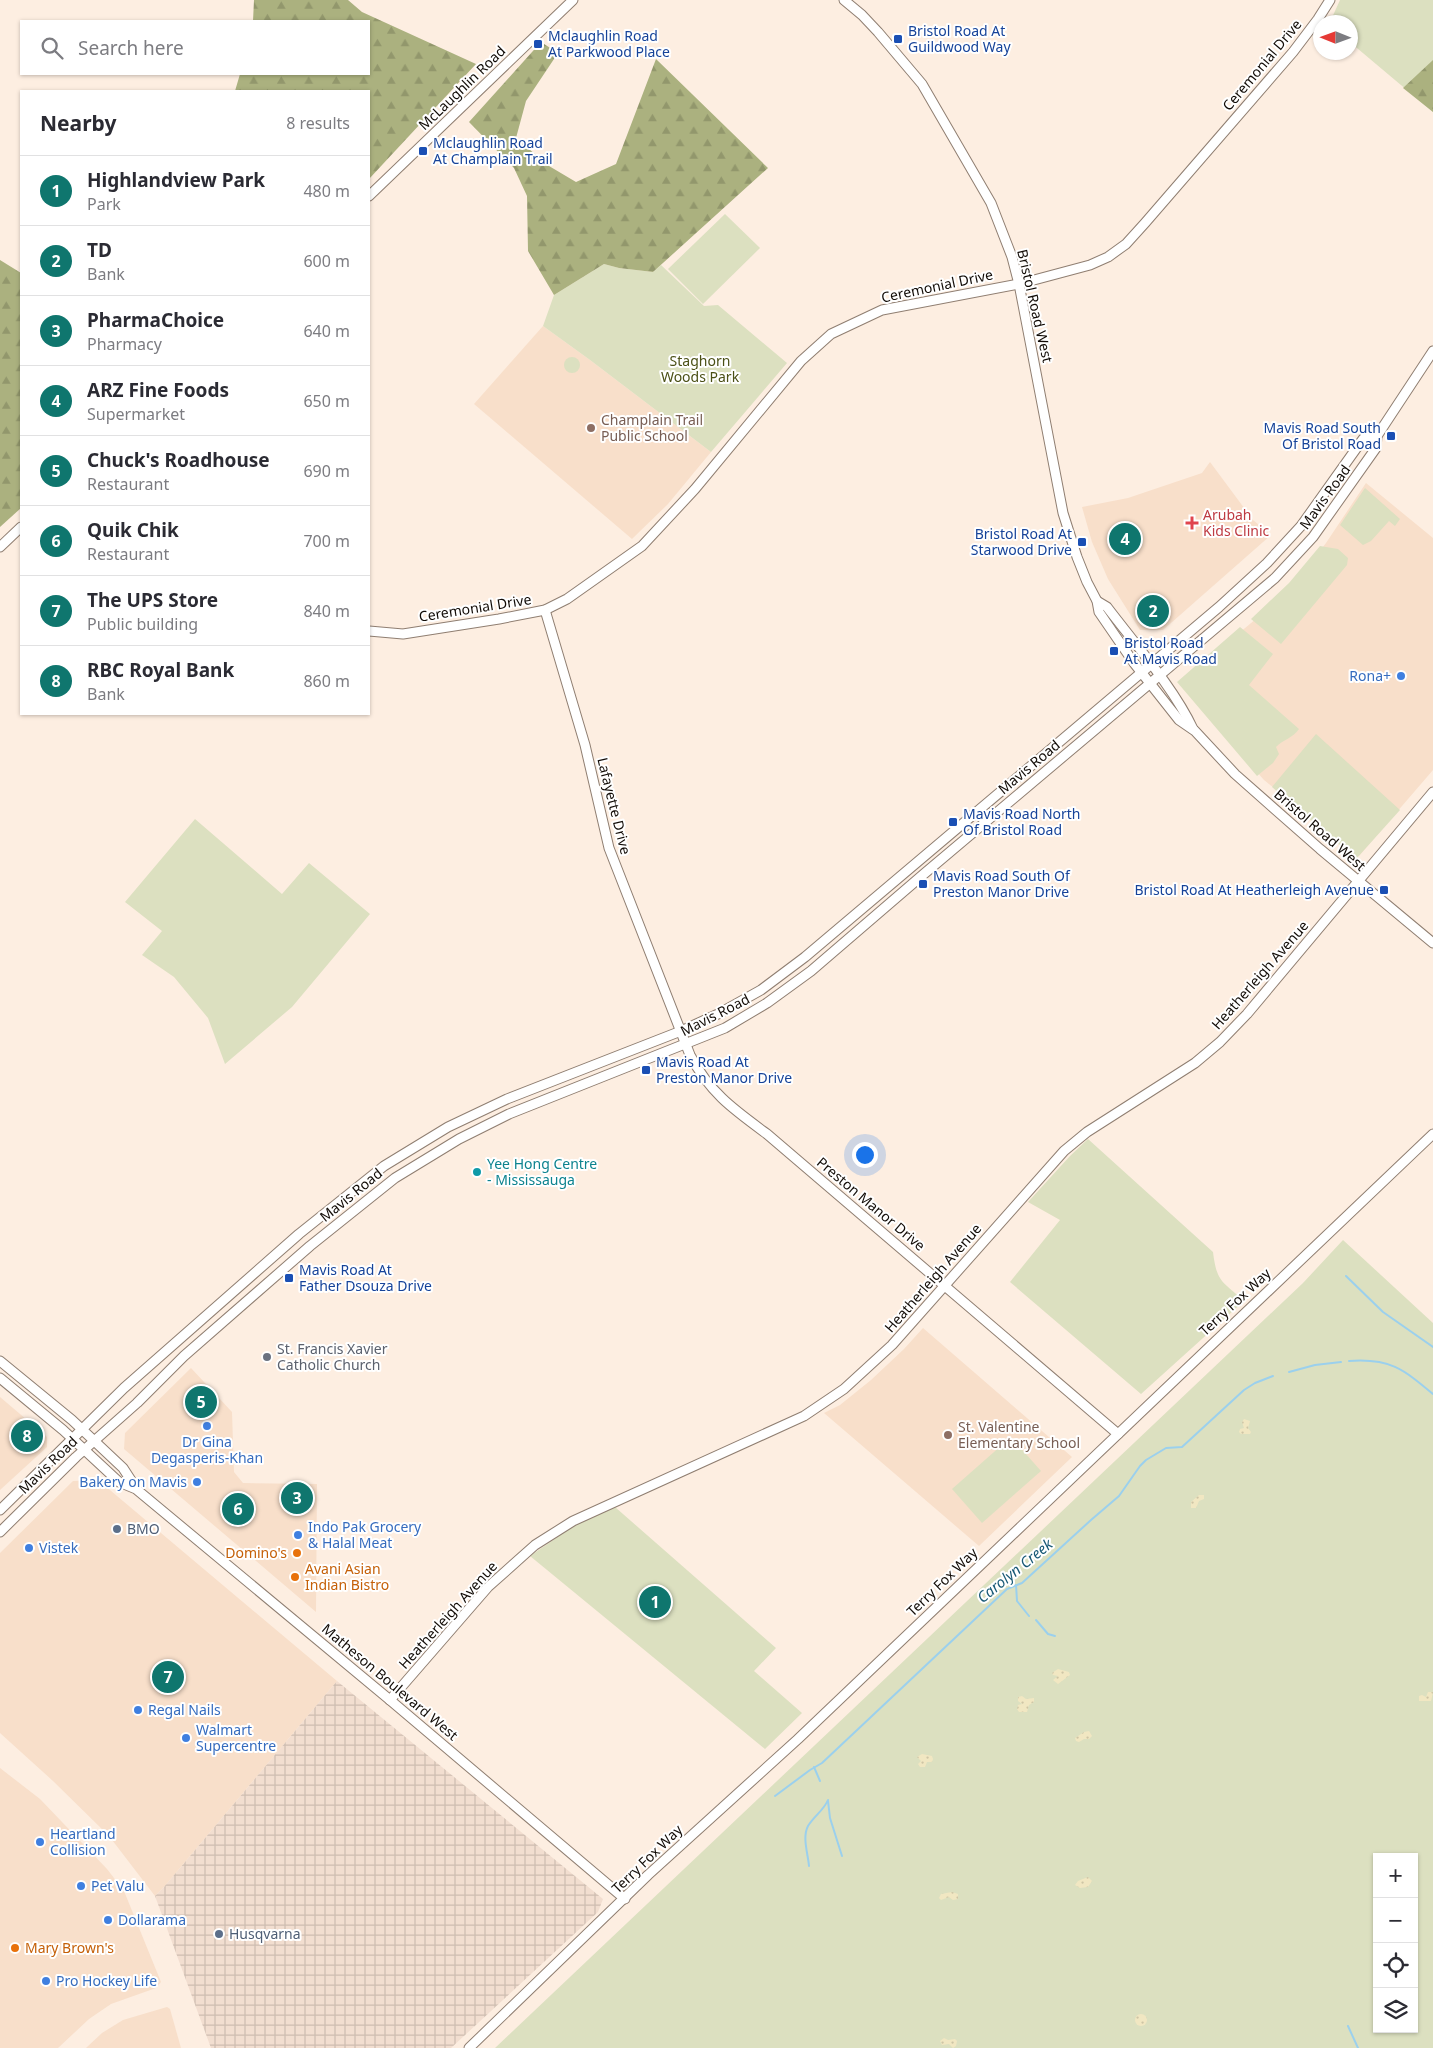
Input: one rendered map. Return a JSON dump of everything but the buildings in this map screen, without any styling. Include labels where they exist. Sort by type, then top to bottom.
[{"type":"street","name":"McLaughlin Road","points":[[370,195],[573,0]]},
{"type":"street","name":"Bristol Road West","points":[[844,0],[878,32],[922,84],[991,204],[1012,257],[1063,514],[1077,557],[1100,612],[1140,672],[1179,720],[1194,731],[1235,774],[1358,882],[1433,943]]},
{"type":"street","name":"Ceremonial Drive","points":[[370,630],[403,634],[500,619],[545,610],[567,599],[642,546],[694,489],[801,361],[831,334],[882,310],[1018,284],[1090,266],[1108,257],[1126,244],[1292,52],[1318,19],[1330,0]]},
{"type":"street","name":"Mavis Road","points":[[0,1532],[83,1450],[137,1403],[184,1356],[310,1246],[395,1178],[459,1139],[509,1114],[686,1045],[724,1028],[767,1003],[812,971],[925,872],[1260,591],[1292,561],[1322,525],[1376,448],[1376,436],[1433,351]]},
{"type":"street","name":"Mavis Road","points":[[0,1510],[124,1388],[294,1239],[384,1166],[448,1127],[507,1098],[681,1031],[718,1014],[761,990],[805,957],[1219,607],[1267,563],[1310,515],[1363,439],[1376,436]]},
{"type":"street","points":[[0,547],[20,528]]},
{"type":"street","name":"Bristol Road West","points":[[1097,601],[1107,607],[1159,676],[1186,713],[1194,731]]},
{"type":"street","name":"Lafayette Drive","points":[[545,610],[586,745],[608,848],[686,1045]]},
{"type":"street","name":"Heatherleigh Avenue","points":[[390,1700],[488,1587],[535,1545],[573,1521],[804,1416],[844,1389],[892,1345],[1064,1151],[1087,1132],[1196,1063],[1238,1024],[1433,792]]},
{"type":"street","name":"Preston Manor Drive","points":[[686,1045],[698,1069],[714,1092],[767,1134],[1118,1434]]},
{"type":"street","name":"Terry Fox Way","points":[[469,2048],[661,1863],[798,1739],[1433,1134]]},
{"type":"street","name":"Matheson Boulevard West","points":[[0,1361],[82,1430],[123,1468],[136,1488],[625,1899]]},
{"type":"street","name":"Matheson Boulevard West","points":[[0,1378],[119,1482],[136,1488]]},
{"type":"shaded area","name":"Champlain Trail Public School","points":[[543,326],[711,452],[668,504],[632,539],[474,404]]},
{"type":"shaded area","points":[[1210,462],[1253,520],[1271,535],[1163,630],[1140,630],[1108,579],[1092,542],[1082,507],[1128,498],[1202,473]]},
{"type":"shaded area","points":[[1366,483],[1433,538],[1433,770],[1359,856],[1264,780],[1192,699],[1196,669],[1263,613],[1296,582],[1326,543]]},
{"type":"shaded area","name":"St. Valentine Elementary School","points":[[923,1328],[1072,1457],[979,1546],[824,1413],[840,1405],[871,1380]]},
{"type":"shaded area","points":[[191,1368],[232,1412],[234,1472],[243,1483],[317,1484],[316,1612],[124,1449],[125,1433]]},
{"type":"shaded area","points":[[0,1397],[47,1437],[47,1447],[0,1490]]},
{"type":"shaded area","points":[[98,1480],[337,1681],[155,1896],[109,1836],[53,1781],[0,1733],[0,1553],[73,1481]]},
{"type":"shaded area","points":[[337,1681],[603,1899],[598,1912],[451,2048],[211,2048],[155,1896]]},
{"type":"shaded area","points":[[0,1768],[40,1799],[107,1869],[124,1891],[161,1982],[156,1988],[111,2004],[89,2019],[58,2048],[0,2048]]},
{"type":"shaded area","points":[[167,2007],[170,2009],[181,2048],[86,2048],[102,2033],[123,2020]]},
{"type":"green space","points":[[254,0],[348,0],[362,12],[476,64],[370,178],[370,90],[235,90],[240,75],[370,75],[370,20],[253,20]]},
{"type":"green space","points":[[1340,0],[1433,0],[1433,112],[1358,49],[1358,15],[1333,15]]},
{"type":"green space","points":[[541,42],[558,53],[526,101],[516,138],[549,166],[576,182],[616,164],[656,59],[768,168],[653,272],[619,268],[604,264],[554,295],[528,251],[527,196],[514,168],[469,122]]},
{"type":"green space","points":[[1433,60],[1433,112],[1403,88]]},
{"type":"green space","points":[[725,214],[760,248],[703,304],[668,269]]},
{"type":"green space","points":[[0,260],[20,272],[20,509],[0,527]]},
{"type":"green space","name":"Staghorn Woods Park","points":[[604,264],[619,268],[653,272],[661,265],[704,306],[718,305],[787,363],[711,452],[543,326],[554,295]]},
{"type":"green space","points":[[572,357],[578,359],[580,365],[578,371],[572,373],[566,371],[564,365],[566,359]]},
{"type":"green space","points":[[1365,488],[1400,519],[1395,526],[1389,521],[1371,541],[1363,545],[1340,525]]},
{"type":"green space","points":[[1320,546],[1338,549],[1348,558],[1347,565],[1281,644],[1251,619],[1289,583]]},
{"type":"green space","points":[[1240,627],[1273,654],[1249,685],[1299,729],[1276,747],[1279,754],[1273,763],[1257,776],[1177,682]]},
{"type":"green space","points":[[1316,734],[1400,810],[1356,859],[1272,787]]},
{"type":"green space","points":[[195,819],[282,894],[309,863],[370,914],[292,1007],[225,1064],[208,1018],[174,977],[142,955],[162,931],[125,902]]},
{"type":"green space","points":[[1088,1139],[1213,1252],[1217,1270],[1222,1281],[1244,1301],[1141,1394],[1010,1282],[1060,1220],[1028,1202]]},
{"type":"green space","points":[[1343,1240],[1433,1323],[1433,2048],[495,2048],[1303,1283]]},
{"type":"green space","points":[[1011,1437],[1041,1471],[982,1523],[952,1489]]},
{"type":"green space","points":[[615,1507],[776,1648],[754,1671],[802,1713],[765,1749],[530,1556],[575,1525]]},
{"type":"sand","points":[[1244,1419],[1250,1421],[1248,1428],[1251,1432],[1250,1434],[1241,1434],[1239,1432],[1240,1429],[1244,1428],[1242,1422]]},
{"type":"sand","points":[[1199,1495],[1204,1495],[1204,1499],[1199,1501],[1196,1508],[1191,1508],[1191,1502]]},
{"type":"sand","points":[[1058,1669],[1069,1672],[1070,1675],[1058,1684],[1053,1680],[1058,1676],[1052,1673]]},
{"type":"sand","points":[[1428,1692],[1433,1692],[1431,1701],[1419,1701],[1419,1696],[1426,1697]]},
{"type":"sand","points":[[1022,1696],[1026,1699],[1034,1698],[1034,1702],[1029,1705],[1027,1712],[1019,1712],[1017,1709],[1018,1705],[1022,1704],[1018,1701],[1018,1697]]},
{"type":"sand","points":[[1089,1731],[1092,1736],[1089,1739],[1076,1741],[1075,1738]]},
{"type":"sand","points":[[922,1754],[932,1756],[933,1759],[932,1762],[927,1762],[925,1767],[920,1767],[918,1764],[921,1761],[917,1757]]},
{"type":"sand","points":[[1088,1877],[1092,1881],[1088,1887],[1080,1888],[1075,1885],[1078,1881]]},
{"type":"sand","points":[[952,1892],[958,1894],[958,1899],[953,1900],[949,1897],[941,1900],[939,1898],[941,1894]]},
{"type":"sand","points":[[1141,2014],[1147,2020],[1141,2026],[1135,2020]]},
{"type":"sand","points":[[944,2038],[948,2040],[955,2039],[957,2041],[956,2046],[953,2048],[949,2044],[942,2045],[940,2041]]},
{"type":"waterway","name":"Carolyn Creek","points":[[1346,1276],[1383,1312],[1433,1347]]},
{"type":"waterway","name":"Carolyn Creek","points":[[1349,1361],[1375,1361],[1395,1367],[1433,1394]]},
{"type":"waterway","name":"Carolyn Creek","points":[[1289,1372],[1315,1365],[1341,1362]]},
{"type":"waterway","name":"Carolyn Creek","points":[[775,1796],[822,1763],[1007,1589],[1022,1583],[1119,1496],[1146,1460],[1166,1448],[1182,1447],[1244,1390],[1255,1383],[1273,1376]]},
{"type":"waterway","points":[[1016,1585],[1017,1601],[1029,1616]]},
{"type":"waterway","points":[[1036,1620],[1048,1634],[1055,1636]]},
{"type":"waterway","points":[[814,1767],[820,1781]]},
{"type":"waterway","points":[[809,1866],[805,1840],[806,1830],[810,1822],[828,1800]]},
{"type":"waterway","points":[[828,1801],[830,1818],[842,1856]]},
{"type":"waterway","points":[[1348,2026],[1358,2048]]},
{"type":"place","name":"Bristol Road At Guildwood Way","points":[[898,39]]},
{"type":"place","name":"Mclaughlin Road At Parkwood Place","points":[[538,44]]},
{"type":"place","name":"Mclaughlin Road At Champlain Trail","points":[[423,151]]},
{"type":"place","name":"Champlain Trail Public School","points":[[591,428]]},
{"type":"place","name":"Mavis Road South Of Bristol Road","points":[[1391,436]]},
{"type":"place","name":"Arubah Kids Clinic","points":[[1192,523]]},
{"type":"place","name":"ARZ Fine Foods","points":[[1125,539]]},
{"type":"place","name":"Bristol Road At Starwood Drive","points":[[1082,542]]},
{"type":"place","name":"TD","points":[[1153,611]]},
{"type":"place","name":"Bristol Road At Mavis Road","points":[[1114,651]]},
{"type":"place","name":"Rona+","points":[[1401,676]]},
{"type":"place","name":"Mavis Road North Of Bristol Road","points":[[953,822]]},
{"type":"place","name":"Mavis Road South Of Preston Manor Drive","points":[[923,884]]},
{"type":"place","name":"Bristol Road At Heatherleigh Avenue","points":[[1384,890]]},
{"type":"place","name":"Mavis Road At Preston Manor Drive","points":[[646,1070]]},
{"type":"place","name":"Yee Hong Centre - Mississauga","points":[[477,1172]]},
{"type":"place","name":"Mavis Road At Father Dsouza Drive","points":[[289,1278]]},
{"type":"place","name":"St. Francis Xavier Catholic Church","points":[[267,1357]]},
{"type":"place","name":"Chuck's Roadhouse","points":[[201,1402]]},
{"type":"place","name":"Dr Gina Degasperis-Khan","points":[[207,1426]]},
{"type":"place","name":"St. Valentine Elementary School","points":[[948,1435]]},
{"type":"place","name":"RBC Royal Bank","points":[[27,1436]]},
{"type":"place","name":"Bakery on Mavis","points":[[197,1482]]},
{"type":"place","name":"PharmaChoice","points":[[297,1498]]},
{"type":"place","name":"Quik Chik","points":[[238,1509]]},
{"type":"place","name":"BMO","points":[[117,1529]]},
{"type":"place","name":"Indo Pak Grocery & Halal Meat","points":[[298,1535]]},
{"type":"place","name":"Vistek","points":[[29,1548]]},
{"type":"place","name":"Domino's","points":[[297,1553]]},
{"type":"place","name":"Avani Asian Indian Bistro","points":[[295,1577]]},
{"type":"place","name":"Highlandview Park","points":[[655,1602]]},
{"type":"place","name":"The UPS Store","points":[[168,1677]]},
{"type":"place","name":"Regal Nails","points":[[138,1710]]},
{"type":"place","name":"Walmart Supercentre","points":[[186,1738]]},
{"type":"place","name":"Heartland Collision","points":[[40,1842]]},
{"type":"place","name":"Pet Valu","points":[[81,1886]]},
{"type":"place","name":"Dollarama","points":[[108,1920]]},
{"type":"place","name":"Husqvarna","points":[[219,1934]]},
{"type":"place","name":"Mary Brown's","points":[[15,1948]]},
{"type":"place","name":"Pro Hockey Life","points":[[46,1981]]}]
